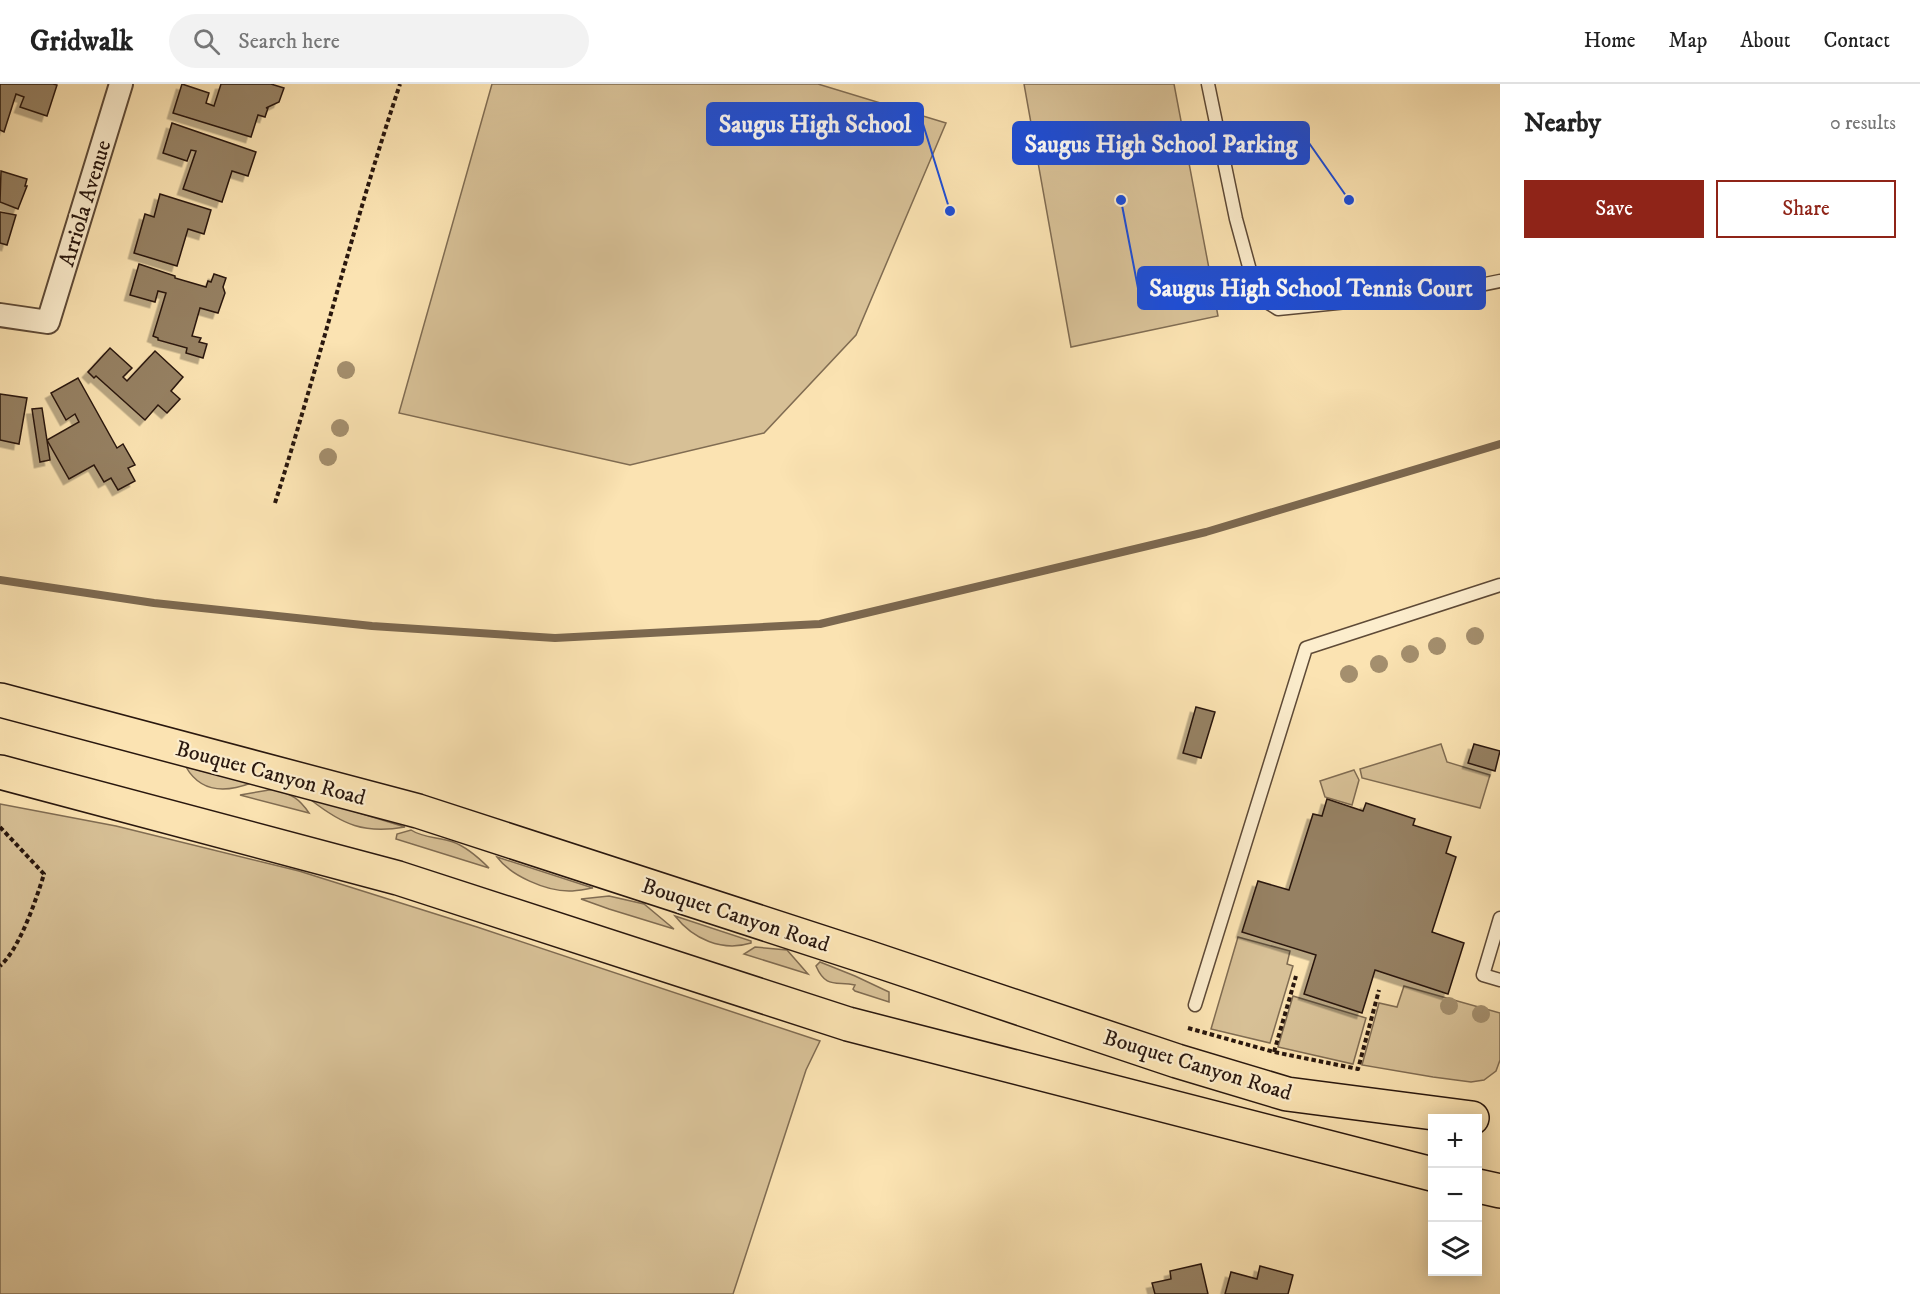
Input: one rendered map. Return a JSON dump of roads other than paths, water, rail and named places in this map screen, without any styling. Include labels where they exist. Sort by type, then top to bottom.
[{"type":"main road","name":"Bouquet Canyon Road","points":[[0,700],[418,811],[1287,1094],[1435,1114]]},
{"type":"main road","name":"Bouquet Canyon Road","points":[[0,772],[398,878],[848,1024],[1428,1173]]},
{"type":"main road","points":[[1482,1120],[1500,1122]]},
{"type":"main road","points":[[1482,1187],[1500,1191]]},
{"type":"street","name":"Arriola Avenue","points":[[0,315],[48,322],[121,84]]},
{"type":"lane","points":[[1208,84],[1236,219],[1257,296],[1278,309],[1446,292],[1500,281]]},
{"type":"lane","points":[[1195,1005],[1306,648],[1500,585]]},
{"type":"lane","points":[[1500,918],[1483,975],[1500,980]]},
{"type":"waterway","points":[[0,580],[154,603],[372,626],[555,638],[820,624],[1206,532],[1500,444]]},
{"type":"place","name":"Saugus High School Tennis Court","points":[[1121,200]]},
{"type":"place","name":"Saugus High School Parking","points":[[1349,200]]},
{"type":"place","name":"Saugus High School","points":[[950,211]]}]
